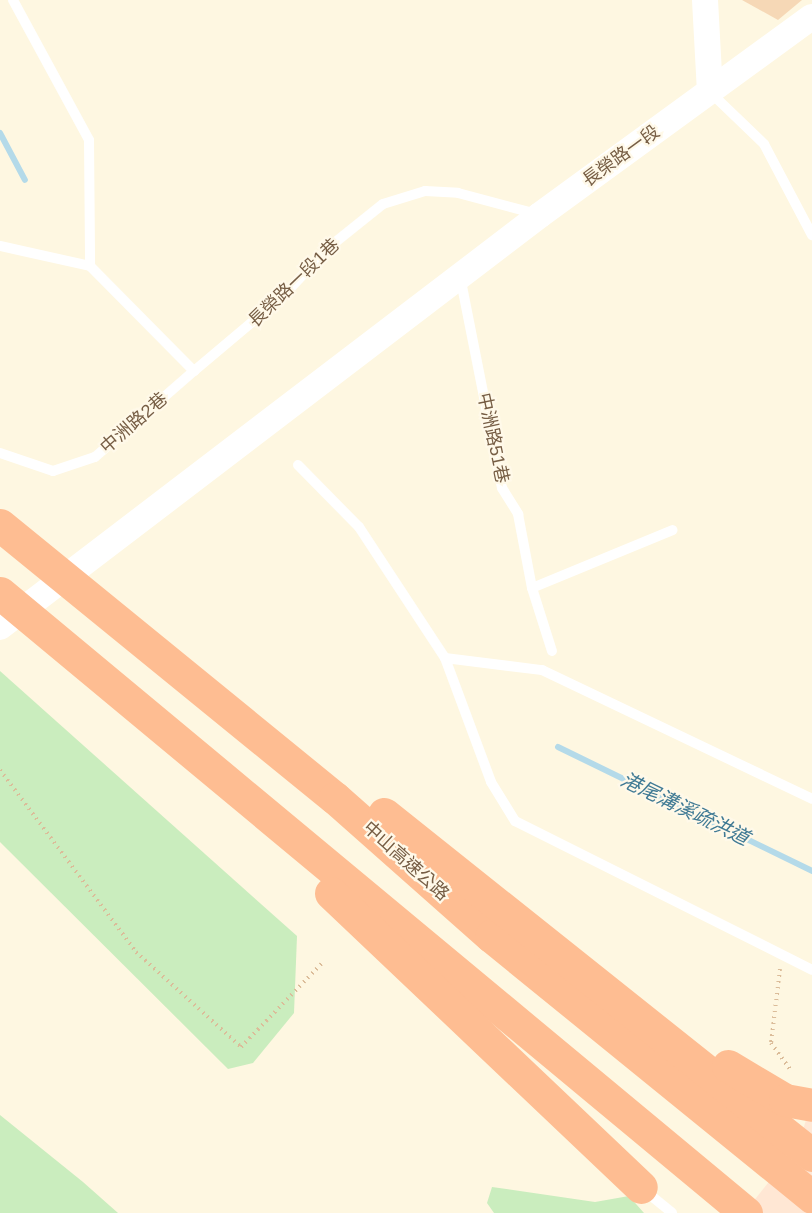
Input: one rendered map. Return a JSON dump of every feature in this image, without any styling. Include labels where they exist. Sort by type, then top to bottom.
[{"type":"highway","name":"中山高速公路","points":[[0,525],[335,798],[491,936],[812,1197]]},
{"type":"highway","points":[[0,593],[746,1213]]},
{"type":"highway","points":[[251,730],[345,783],[812,1155]]},
{"type":"highway","points":[[210,766],[271,838],[641,1188]]},
{"type":"highway","points":[[638,1015],[785,1100],[812,1106]]},
{"type":"street","points":[[705,0],[710,91]]},
{"type":"street","name":"長榮路一段","points":[[0,627],[540,215],[812,17]]},
{"type":"lane","points":[[13,0],[89,140],[90,266]]},
{"type":"lane","points":[[710,91],[764,144],[812,235]]},
{"type":"lane","name":"長榮路一段1巷","points":[[194,371],[282,297],[328,248],[383,204],[425,191],[458,193],[540,215]]},
{"type":"lane","points":[[0,246],[90,266],[194,371]]},
{"type":"lane","name":"中洲路51巷","points":[[460,276],[502,488],[518,514],[532,588],[552,651]]},
{"type":"lane","name":"中洲路2巷","points":[[0,453],[53,471],[95,457],[194,371]]},
{"type":"lane","points":[[298,465],[359,527],[445,658],[491,782],[515,821],[812,970]]},
{"type":"lane","points":[[532,588],[673,530]]},
{"type":"lane","points":[[445,658],[542,670],[812,799]]},
{"type":"lane","points":[[641,1188],[672,1213]]},
{"type":"path","points":[[0,770],[136,952],[241,1047],[323,962]]},
{"type":"path","points":[[782,956],[771,1043],[794,1076]]},
{"type":"shaded area","points":[[812,1099],[812,1213],[744,1213],[799,1144]]},
{"type":"green space","points":[[0,671],[297,936],[294,1013],[253,1063],[228,1069],[0,842]]},
{"type":"green space","points":[[0,1115],[83,1182],[118,1213],[0,1213]]},
{"type":"green space","points":[[492,1187],[595,1202],[629,1196],[644,1213],[494,1213],[487,1203]]},
{"type":"building","points":[[742,0],[802,0],[778,20]]},
{"type":"waterway","name":"港尾溝溪疏洪道","points":[[0,133],[25,180]]},
{"type":"waterway","name":"港尾溝溪疏洪道","points":[[558,747],[812,871]]}]
